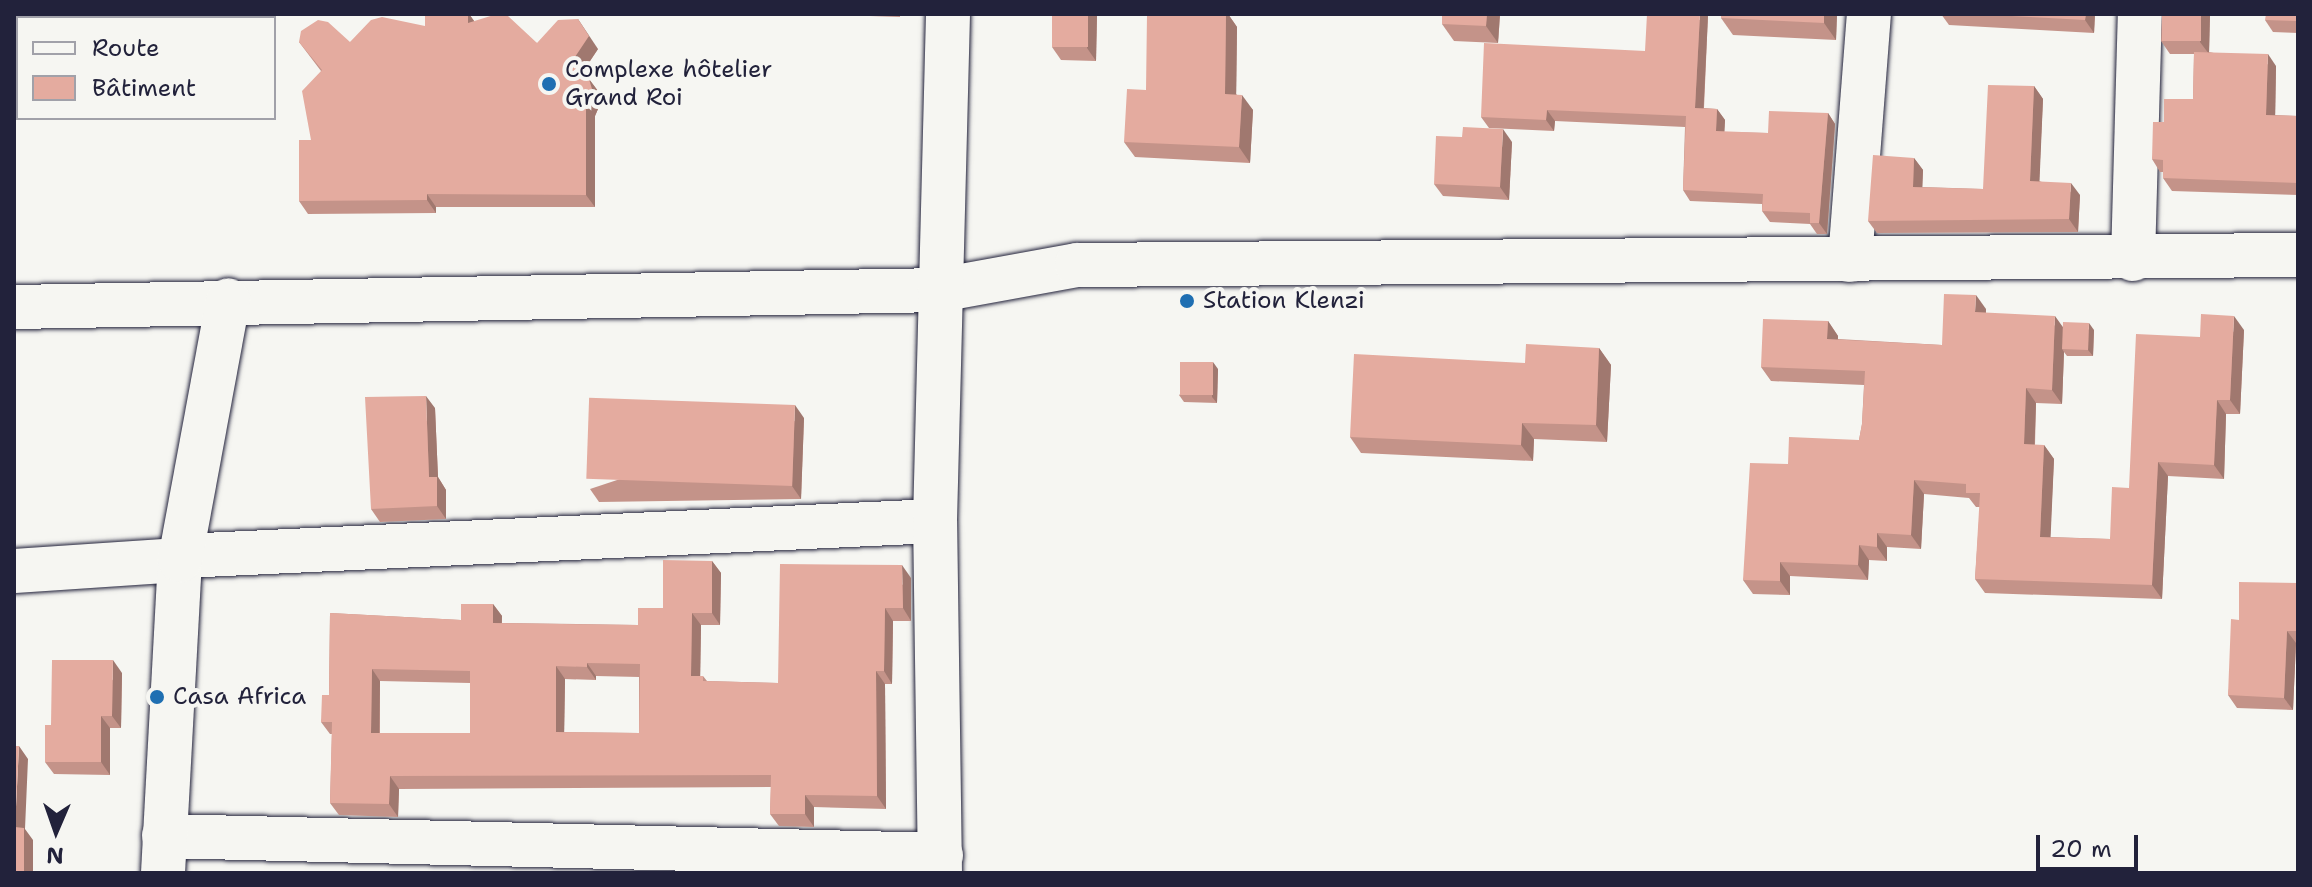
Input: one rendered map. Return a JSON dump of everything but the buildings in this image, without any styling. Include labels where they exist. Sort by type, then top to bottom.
[{"type":"street","points":[[228,300],[181,558],[164,855],[940,864],[935,521],[948,14]]},
{"type":"street","points":[[1850,260],[1869,14]]},
{"type":"street","points":[[2133,259],[2140,14]]},
{"type":"street","points":[[14,307],[228,300],[940,290],[1077,265],[2133,259],[2298,255]]},
{"type":"street","points":[[14,571],[181,558],[935,521]]},
{"type":"place","name":"Complexe hôtelier Grand Roi","points":[[549,84]]},
{"type":"place","name":"Station Klenzi","points":[[1187,301]]},
{"type":"place","name":"Casa Africa","points":[[157,697]]}]
